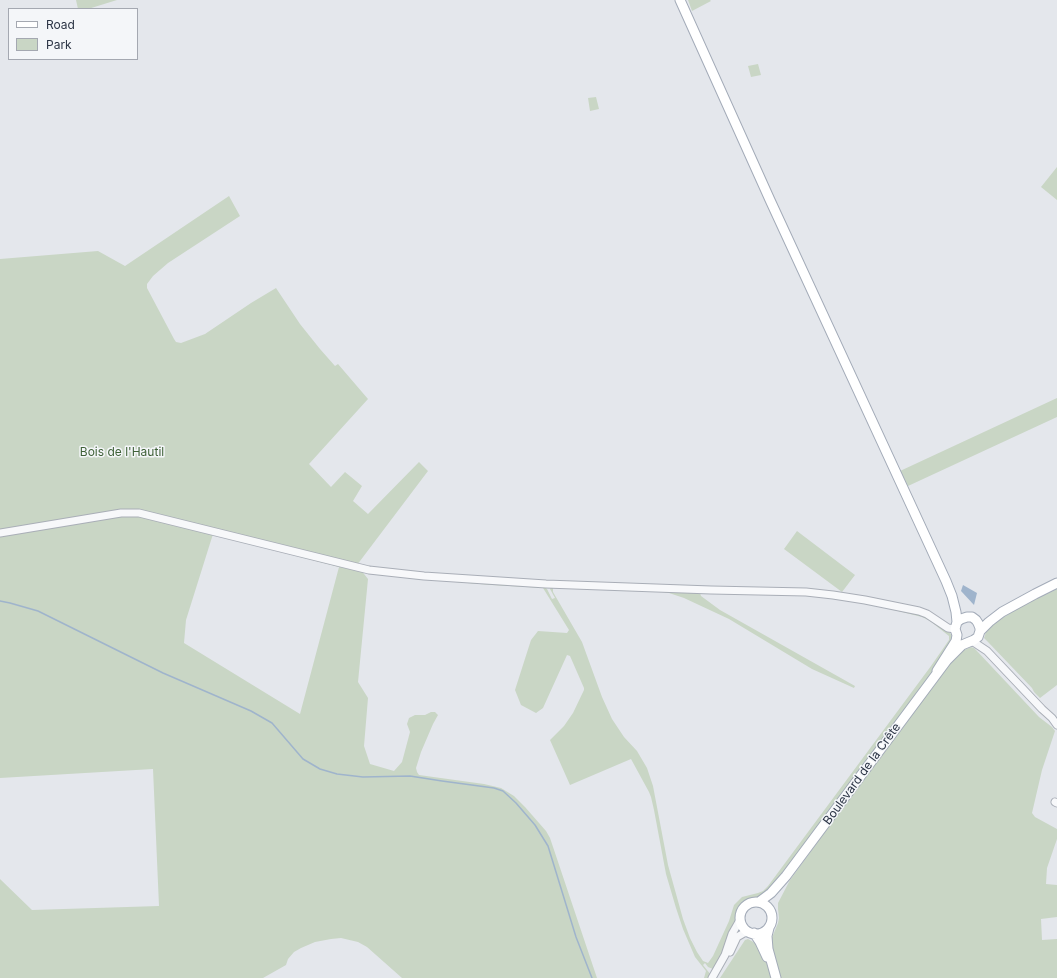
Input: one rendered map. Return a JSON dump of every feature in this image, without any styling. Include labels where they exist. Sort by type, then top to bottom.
[{"type":"main road","points":[[680,0],[952,596],[961,610],[979,624],[975,637],[962,640],[956,628],[956,612],[952,596]]},
{"type":"main road","name":"Boulevard de la Crête","points":[[759,902],[771,893],[786,876],[937,671],[954,644],[956,628],[961,618],[986,618],[1002,612],[1057,583]]},
{"type":"main road","name":"Boulevard de la Crête","points":[[937,671],[954,652],[975,637],[989,622],[1002,612]]},
{"type":"main road","name":"Boulevard de la Crête","points":[[771,911],[772,903],[786,876]]},
{"type":"main road","points":[[773,969],[760,942],[752,933],[742,926],[740,920],[746,905],[754,902],[765,904],[772,914],[772,921],[767,940],[776,978]]},
{"type":"main road","points":[[752,933],[760,933],[769,928]]},
{"type":"street","points":[[0,532],[121,513],[139,513],[369,570],[424,576],[546,584],[792,592],[833,595],[919,611],[927,614],[948,628],[956,628]]},
{"type":"street","points":[[975,637],[1057,725]]},
{"type":"street","points":[[712,978],[725,955],[732,934],[740,920]]},
{"type":"street","points":[[715,978],[736,939],[742,934],[752,933]]},
{"type":"green space","points":[[76,0],[117,0],[91,8],[78,8]]},
{"type":"green space","points":[[688,0],[710,0],[711,1],[692,11]]},
{"type":"green space","points":[[758,64],[761,75],[751,77],[748,66]]},
{"type":"green space","points":[[596,97],[599,109],[590,111],[588,98]]},
{"type":"green space","points":[[1057,167],[1057,200],[1041,187]]},
{"type":"green space","name":"Bois de l'Hautil","points":[[229,196],[240,216],[168,263],[153,276],[147,284],[147,288],[176,342],[181,343],[205,334],[276,288],[300,324],[320,349],[335,366],[338,364],[368,399],[309,464],[331,487],[345,472],[362,486],[353,501],[368,514],[419,462],[428,471],[357,565],[368,579],[358,682],[368,698],[364,746],[370,764],[394,771],[402,762],[410,732],[407,724],[409,718],[415,715],[425,715],[435,712],[438,715],[421,752],[416,768],[417,772],[419,775],[484,784],[501,788],[514,796],[546,831],[550,838],[597,978],[402,978],[367,947],[358,942],[341,938],[315,942],[301,948],[294,952],[288,959],[286,965],[263,978],[0,978],[0,879],[32,910],[159,906],[153,769],[0,778],[0,259],[98,251],[125,266]],"holes":[[[213,534],[339,567],[300,714],[184,643],[186,620]]]},
{"type":"green space","points":[[1057,398],[1057,417],[908,486],[900,471]]},
{"type":"green space","points":[[797,531],[855,575],[842,592],[784,549]]},
{"type":"green space","points":[[369,573],[541,585],[547,589],[552,599],[555,598],[550,589],[553,586],[819,595],[866,602],[924,614],[952,636],[931,674],[775,885],[762,897],[748,899],[739,907],[735,925],[730,933],[724,953],[716,968],[713,969],[708,967],[705,963],[703,965],[711,975],[711,978],[704,978],[706,971],[695,957],[683,929],[666,874],[651,797],[631,759],[570,785],[550,740],[564,726],[573,713],[584,690],[570,656],[567,655],[543,708],[536,713],[521,705],[515,690],[531,640],[538,631],[567,633],[569,630],[543,588],[491,585]],"holes":[[[553,588],[657,591],[684,598],[729,619],[812,669],[854,688],[855,686],[720,610],[701,596],[700,593],[806,595],[874,605],[922,617],[930,621],[949,636],[949,640],[931,666],[768,886],[763,891],[742,897],[734,905],[729,921],[713,956],[708,963],[703,961],[697,952],[683,919],[668,865],[653,786],[647,768],[637,751],[624,737],[612,719],[602,697],[582,642],[553,592]]]},
{"type":"green space","points":[[1057,589],[1057,685],[1040,698],[984,638],[986,632],[994,623],[1024,605]]},
{"type":"green space","points":[[971,647],[976,650],[1039,717],[1055,731],[1042,770],[1032,813],[1035,817],[1057,829],[1057,839],[1047,868],[1046,884],[1057,885],[1057,917],[1041,919],[1042,940],[1057,939],[1057,978],[779,978],[772,956],[771,940],[779,918],[778,903],[790,880],[957,654]]},
{"type":"green space","points":[[748,939],[757,944],[762,951],[771,978],[720,978],[745,940]]},
{"type":"water","points":[[963,585],[977,593],[974,605],[961,591]]},
{"type":"waterway","points":[[0,601],[38,611],[163,673],[251,711],[272,723],[303,759],[320,769],[337,774],[363,777],[410,776],[494,788],[503,791],[516,803],[535,825],[548,846],[576,937],[592,978]]}]
